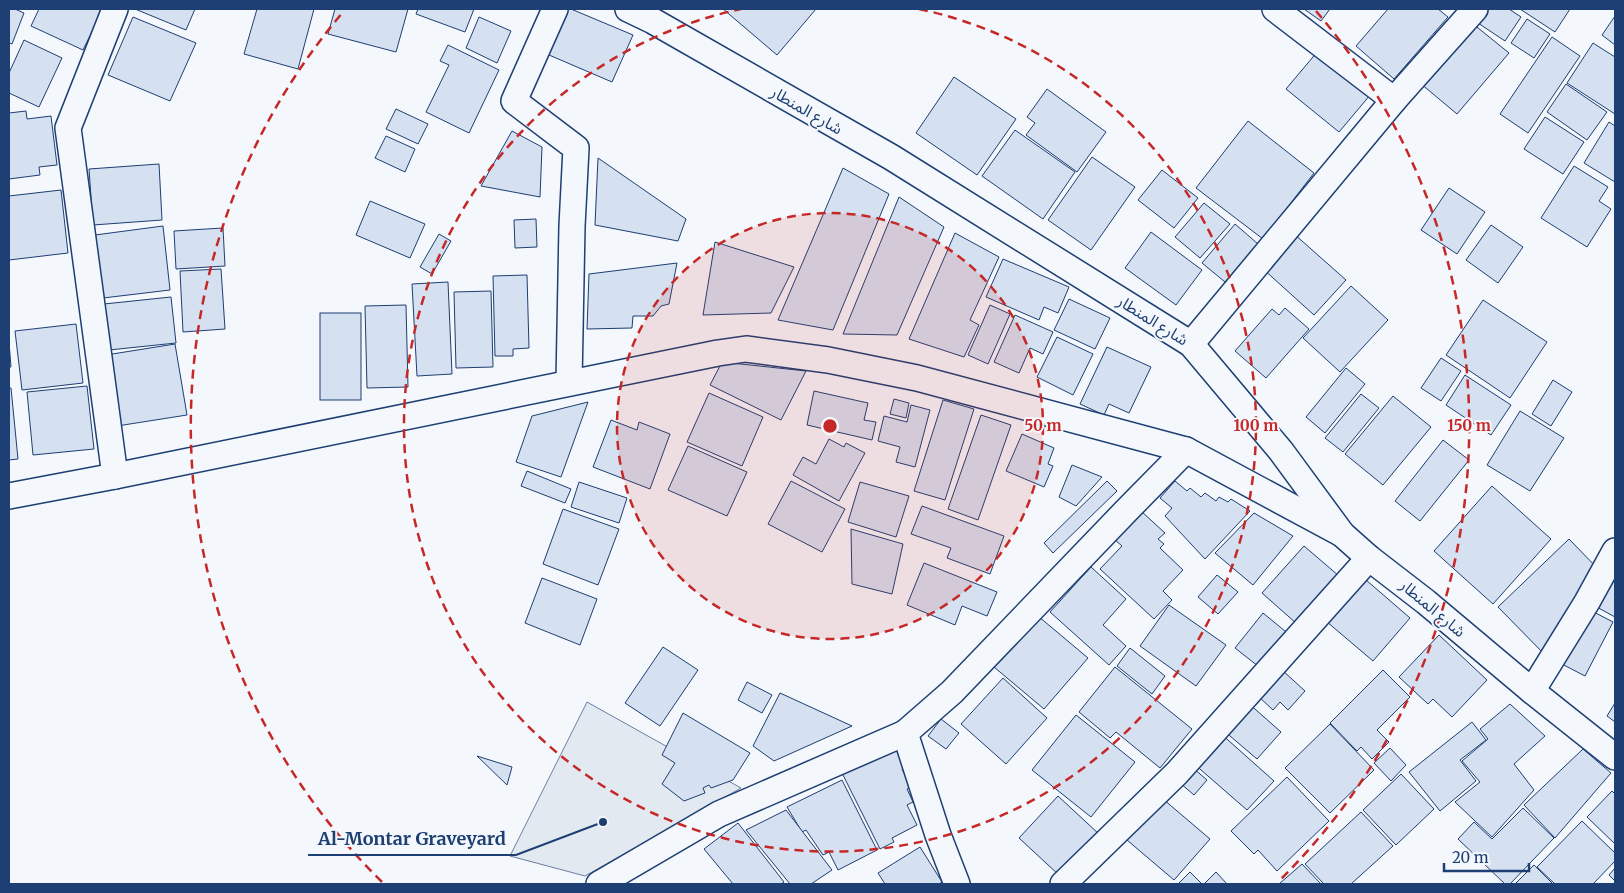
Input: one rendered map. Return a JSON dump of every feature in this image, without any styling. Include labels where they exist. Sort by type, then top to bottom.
[{"type":"street","points":[[114,476],[68,128],[115,9]]},
{"type":"street","points":[[555,9],[514,101],[576,148],[572,226],[569,382]]},
{"type":"street","name":"شارع المنطار","points":[[628,9],[656,13],[1191,344],[1281,451],[1342,534],[1369,558],[1426,602],[1532,691],[1615,757]]},
{"type":"street","points":[[1275,9],[1394,100]]},
{"type":"street","points":[[1191,344],[1394,100],[1463,13]]},
{"type":"street","points":[[9,496],[569,382],[718,353],[746,350],[828,360],[917,378],[1186,450],[1342,534]]},
{"type":"street","points":[[599,884],[719,814],[905,733],[952,692],[1186,450]]},
{"type":"street","points":[[1532,691],[1587,602],[1615,551]]},
{"type":"street","points":[[1063,884],[1176,773],[1369,558]]},
{"type":"street","points":[[905,733],[938,835],[957,884]]},
{"type":"shaded area","points":[[587,702],[741,788],[585,876],[510,856]]},
{"type":"building","points":[[9,9],[15,9],[24,13],[12,44],[9,43]]},
{"type":"building","points":[[39,9],[103,9],[83,50],[31,26]]},
{"type":"building","points":[[135,9],[195,9],[186,30]]},
{"type":"building","points":[[257,9],[314,9],[298,69],[244,54]]},
{"type":"building","points":[[335,9],[408,9],[396,52],[328,34]]},
{"type":"building","points":[[418,9],[474,9],[465,32],[416,14]]},
{"type":"building","points":[[561,9],[571,9],[633,35],[612,82],[542,52]]},
{"type":"building","points":[[723,9],[816,9],[777,55]]},
{"type":"building","points":[[1304,9],[1330,9],[1321,21]]},
{"type":"building","points":[[1388,9],[1438,9],[1448,17],[1394,79],[1356,46]]},
{"type":"building","points":[[1484,9],[1509,9],[1521,17],[1505,41],[1475,21]]},
{"type":"building","points":[[1520,9],[1570,9],[1555,32]]},
{"type":"building","points":[[1615,16],[1615,45],[1602,35]]},
{"type":"building","points":[[133,17],[196,43],[170,101],[108,75]]},
{"type":"building","points":[[479,17],[511,31],[497,63],[466,48]]},
{"type":"building","points":[[1527,19],[1550,34],[1534,58],[1511,43]]},
{"type":"building","points":[[1472,23],[1509,53],[1457,114],[1420,83]]},
{"type":"building","points":[[1552,37],[1580,56],[1528,133],[1500,114]]},
{"type":"building","points":[[24,40],[62,58],[39,107],[9,93],[9,73]]},
{"type":"building","points":[[1593,43],[1615,57],[1615,114],[1567,83]]},
{"type":"building","points":[[448,45],[499,70],[469,133],[426,112],[449,65],[440,61]]},
{"type":"building","points":[[1318,51],[1371,94],[1339,132],[1286,89]]},
{"type":"building","points":[[954,77],[1016,119],[977,175],[916,133]]},
{"type":"building","points":[[1566,84],[1607,112],[1587,140],[1547,112]]},
{"type":"building","points":[[1047,89],[1106,132],[1077,172],[1026,135],[1035,123],[1027,117]]},
{"type":"building","points":[[396,109],[428,124],[418,144],[386,129]]},
{"type":"building","points":[[26,111],[27,119],[51,116],[57,165],[39,167],[40,175],[9,179],[9,113]]},
{"type":"building","points":[[1545,117],[1584,142],[1563,174],[1524,149]]},
{"type":"building","points":[[1248,121],[1314,173],[1263,239],[1196,188]]},
{"type":"building","points":[[1609,122],[1615,126],[1615,182],[1584,163]]},
{"type":"building","points":[[1015,130],[1075,172],[1043,219],[982,176]]},
{"type":"building","points":[[512,131],[542,147],[540,197],[481,186]]},
{"type":"building","points":[[386,136],[415,149],[405,172],[375,158]]},
{"type":"building","points":[[1092,157],[1135,187],[1091,250],[1048,220]]},
{"type":"building","points":[[598,158],[686,219],[678,241],[595,225]]},
{"type":"building","points":[[159,164],[162,220],[93,225],[89,169]]},
{"type":"building","points":[[1574,166],[1608,187],[1599,201],[1611,209],[1587,247],[1541,218]]},
{"type":"building","points":[[843,168],[889,194],[833,330],[778,320]]},
{"type":"building","points":[[1162,170],[1198,198],[1174,228],[1138,200]]},
{"type":"building","points":[[1449,188],[1485,212],[1457,254],[1421,230]]},
{"type":"building","points":[[61,190],[68,253],[9,260],[9,196]]},
{"type":"building","points":[[899,197],[944,227],[897,335],[843,334]]},
{"type":"building","points":[[370,201],[425,224],[410,258],[356,235]]},
{"type":"building","points":[[1204,203],[1230,224],[1200,258],[1175,237]]},
{"type":"building","points":[[536,219],[537,247],[515,248],[514,220]]},
{"type":"building","points":[[1235,224],[1258,244],[1225,282],[1202,263]]},
{"type":"building","points":[[1491,225],[1523,247],[1498,283],[1466,260]]},
{"type":"building","points":[[163,226],[170,290],[103,298],[95,235]]},
{"type":"building","points":[[223,228],[225,266],[176,269],[174,231]]},
{"type":"building","points":[[1151,232],[1202,270],[1176,305],[1125,268]]},
{"type":"building","points":[[955,233],[999,257],[970,320],[979,325],[964,357],[909,339]]},
{"type":"building","points":[[1293,233],[1346,280],[1314,315],[1262,268]]},
{"type":"building","points":[[439,234],[451,241],[432,274],[420,267]]},
{"type":"building","points":[[715,242],[794,267],[771,313],[703,315]]},
{"type":"building","points":[[1003,259],[1069,287],[1058,313],[1044,307],[1039,320],[986,297]]},
{"type":"building","points":[[677,263],[669,304],[661,306],[653,316],[633,316],[632,328],[587,329],[589,274]]},
{"type":"building","points":[[221,269],[225,329],[183,332],[180,271]]},
{"type":"building","points":[[527,275],[529,348],[513,349],[513,356],[495,356],[493,276]]},
{"type":"building","points":[[448,282],[452,374],[417,376],[412,284]]},
{"type":"building","points":[[1351,286],[1388,320],[1340,372],[1303,338]]},
{"type":"building","points":[[491,291],[493,367],[456,368],[454,292]]},
{"type":"building","points":[[171,297],[176,343],[109,350],[104,304]]},
{"type":"building","points":[[1069,299],[1110,318],[1095,349],[1054,330]]},
{"type":"building","points":[[1483,300],[1547,342],[1510,398],[1446,355]]},
{"type":"building","points":[[406,305],[408,387],[367,388],[365,306]]},
{"type":"building","points":[[990,305],[1010,314],[988,364],[968,355]]},
{"type":"building","points":[[1285,308],[1309,329],[1266,378],[1235,351],[1272,309],[1279,315]]},
{"type":"building","points":[[320,313],[361,313],[361,400],[320,400]]},
{"type":"building","points":[[1015,315],[1053,332],[1043,354],[1030,348],[1019,373],[994,362]]},
{"type":"building","points":[[76,324],[83,383],[22,390],[15,331]]},
{"type":"building","points":[[1057,337],[1093,354],[1073,395],[1037,377]]},
{"type":"building","points":[[9,342],[11,367],[9,367]]},
{"type":"building","points":[[175,344],[187,415],[117,426],[106,355]]},
{"type":"building","points":[[1107,347],[1151,367],[1129,413],[1109,404],[1104,415],[1080,404]]},
{"type":"building","points":[[1441,358],[1461,371],[1441,401],[1421,388]]},
{"type":"building","points":[[722,362],[806,371],[781,420],[710,385]]},
{"type":"building","points":[[1346,368],[1365,384],[1325,433],[1306,417]]},
{"type":"building","points":[[1465,375],[1511,405],[1491,435],[1446,405]]},
{"type":"building","points":[[1553,380],[1572,392],[1551,426],[1532,414]]},
{"type":"building","points":[[87,386],[94,449],[33,455],[27,392]]},
{"type":"building","points":[[9,388],[11,388],[18,459],[9,460]]},
{"type":"building","points":[[814,391],[868,403],[864,420],[876,422],[872,440],[807,425]]},
{"type":"building","points":[[709,393],[763,417],[742,466],[687,442]]},
{"type":"building","points":[[1361,394],[1379,408],[1343,452],[1325,438]]},
{"type":"building","points":[[1393,396],[1431,427],[1383,485],[1345,454]]},
{"type":"building","points":[[894,399],[909,403],[906,418],[890,414]]},
{"type":"building","points":[[943,400],[974,409],[945,500],[914,491]]},
{"type":"building","points":[[588,402],[561,477],[516,462],[532,416]]},
{"type":"building","points":[[911,405],[930,410],[915,467],[896,462],[900,447],[878,441],[884,416],[907,422]]},
{"type":"building","points":[[1520,411],[1564,438],[1530,491],[1487,465]]},
{"type":"building","points":[[981,415],[1011,425],[978,520],[948,509]]},
{"type":"building","points":[[611,420],[637,430],[639,422],[670,434],[650,489],[593,467]]},
{"type":"building","points":[[1022,434],[1054,448],[1048,464],[1053,466],[1044,487],[1006,471]]},
{"type":"building","points":[[829,439],[844,447],[846,443],[865,453],[839,501],[793,475],[803,457],[816,464]]},
{"type":"building","points":[[1443,440],[1469,460],[1420,521],[1395,501]]},
{"type":"building","points":[[688,446],[747,472],[727,516],[668,490]]},
{"type":"building","points":[[1072,465],[1102,477],[1076,506],[1059,497]]},
{"type":"building","points":[[527,471],[571,489],[565,503],[521,486]]},
{"type":"building","points":[[791,481],[845,509],[822,552],[768,524]]},
{"type":"building","points":[[1107,481],[1117,491],[1053,553],[1044,543]]},
{"type":"building","points":[[1175,481],[1187,491],[1190,488],[1201,497],[1205,493],[1216,501],[1219,497],[1228,502],[1231,499],[1250,511],[1205,559],[1165,516],[1172,508],[1160,498]]},
{"type":"building","points":[[579,482],[627,498],[619,523],[571,507]]},
{"type":"building","points":[[860,482],[909,496],[896,537],[848,522]]},
{"type":"building","points":[[1492,486],[1551,539],[1493,604],[1434,551]]},
{"type":"building","points":[[922,506],[1004,536],[990,574],[947,558],[951,548],[911,534]]},
{"type":"building","points":[[563,509],[619,529],[598,585],[543,564]]},
{"type":"building","points":[[1141,511],[1165,533],[1158,539],[1164,544],[1160,548],[1183,570],[1163,591],[1172,600],[1154,619],[1100,569],[1122,546],[1114,539]]},
{"type":"building","points":[[1254,513],[1293,536],[1253,585],[1215,553]]},
{"type":"building","points":[[851,529],[903,544],[892,594],[852,584]]},
{"type":"building","points":[[1569,539],[1601,572],[1549,659],[1498,607]]},
{"type":"building","points":[[1304,546],[1339,576],[1297,624],[1262,593]]},
{"type":"building","points":[[924,563],[997,592],[987,616],[962,606],[955,625],[907,605]]},
{"type":"building","points":[[1615,565],[1615,617],[1593,605]]},
{"type":"building","points":[[1091,567],[1126,599],[1103,625],[1126,646],[1109,665],[1050,612]]},
{"type":"building","points":[[1358,573],[1410,618],[1373,661],[1320,616]]},
{"type":"building","points":[[1217,575],[1238,592],[1218,614],[1198,597]]},
{"type":"building","points":[[542,578],[597,599],[580,645],[525,623]]},
{"type":"building","points":[[1169,605],[1226,645],[1196,686],[1140,646]]},
{"type":"building","points":[[1586,608],[1613,622],[1585,676],[1558,662]]},
{"type":"building","points":[[1263,613],[1291,636],[1263,670],[1235,648]]},
{"type":"building","points":[[1038,616],[1088,658],[1044,709],[994,667]]},
{"type":"building","points":[[1439,635],[1487,680],[1452,717],[1433,699],[1428,704],[1399,677]]},
{"type":"building","points":[[663,647],[698,670],[660,726],[625,703]]},
{"type":"building","points":[[1130,648],[1165,676],[1152,694],[1117,666]]},
{"type":"building","points":[[1115,667],[1192,729],[1160,768],[1116,732],[1110,738],[1079,712]]},
{"type":"building","points":[[1282,670],[1305,691],[1288,710],[1280,702],[1273,710],[1258,696]]},
{"type":"building","points":[[1383,670],[1410,697],[1377,730],[1389,742],[1372,759],[1361,747],[1357,751],[1330,723]]},
{"type":"building","points":[[1003,678],[1047,718],[1006,764],[961,724]]},
{"type":"building","points":[[747,682],[772,695],[762,713],[738,700]]},
{"type":"building","points":[[780,693],[852,726],[774,761],[753,746]]},
{"type":"building","points":[[1247,702],[1281,732],[1257,759],[1223,730]]},
{"type":"building","points":[[1615,703],[1615,722],[1607,716]]},
{"type":"building","points":[[1510,704],[1545,736],[1514,764],[1534,790],[1492,837],[1455,802],[1480,782],[1462,761],[1488,739],[1480,729]]},
{"type":"building","points":[[683,713],[750,753],[733,780],[711,788],[709,785],[703,788],[705,793],[684,801],[662,784],[675,763],[662,755]]},
{"type":"building","points":[[1076,715],[1135,762],[1091,817],[1032,770]]},
{"type":"building","points":[[941,719],[959,733],[946,749],[928,736]]},
{"type":"building","points":[[1472,722],[1486,740],[1460,760],[1476,781],[1440,811],[1409,772]]},
{"type":"building","points":[[1330,724],[1374,770],[1330,813],[1285,768]]},
{"type":"building","points":[[1219,732],[1274,781],[1247,810],[1193,763]]},
{"type":"building","points":[[897,746],[908,767],[902,769],[911,787],[907,789],[913,802],[907,805],[917,825],[892,838],[894,842],[880,849],[842,773]]},
{"type":"building","points":[[1390,748],[1406,765],[1391,781],[1374,763]]},
{"type":"building","points":[[1583,749],[1611,773],[1555,838],[1524,805]]},
{"type":"building","points":[[477,756],[512,767],[507,785]]},
{"type":"building","points":[[1193,768],[1207,780],[1194,795],[1180,783]]},
{"type":"building","points":[[1401,774],[1434,809],[1396,845],[1363,810]]},
{"type":"building","points":[[1287,777],[1329,821],[1277,871],[1258,850],[1254,854],[1231,831]]},
{"type":"building","points":[[842,780],[877,850],[838,870],[829,852],[823,855],[806,830],[802,832],[787,807]]},
{"type":"building","points":[[1612,791],[1615,794],[1615,844],[1587,817]]},
{"type":"building","points":[[1058,796],[1100,835],[1060,876],[1019,838]]},
{"type":"building","points":[[1163,799],[1210,839],[1174,880],[1127,840]]},
{"type":"building","points":[[1523,808],[1554,838],[1510,884],[1505,884],[1458,839],[1474,822],[1492,839]]},
{"type":"building","points":[[786,810],[832,870],[811,884],[790,884],[746,830]]},
{"type":"building","points":[[1361,812],[1393,846],[1351,884],[1324,884],[1305,864]]},
{"type":"building","points":[[1582,821],[1615,853],[1615,861],[1593,884],[1555,884],[1537,867]]},
{"type":"building","points":[[738,823],[784,882],[781,884],[733,884],[704,849]]},
{"type":"building","points":[[920,847],[942,882],[939,884],[885,884],[878,873]]},
{"type":"building","points":[[1302,864],[1321,884],[1279,884]]},
{"type":"building","points":[[1534,865],[1553,884],[1515,884]]},
{"type":"building","points":[[1615,868],[1615,881],[1609,875]]},
{"type":"building","points":[[1190,872],[1202,884],[1178,884]]},
{"type":"building","points":[[1216,872],[1227,884],[1205,883]]},
{"type":"place","name":"Al-Montar Graveyard","points":[[603,822]]}]
